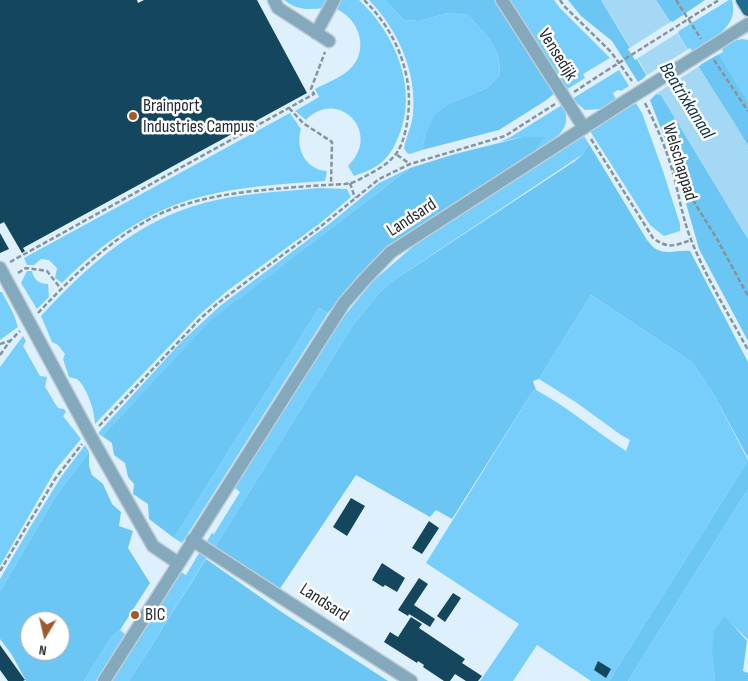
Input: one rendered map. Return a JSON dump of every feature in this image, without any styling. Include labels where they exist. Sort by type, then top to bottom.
[{"type":"main road","points":[[742,0],[748,10]]},
{"type":"street","points":[[274,0],[278,8],[329,41]]},
{"type":"street","points":[[316,33],[334,0]]},
{"type":"street","name":"Vensedijk","points":[[502,0],[584,128]]},
{"type":"street","name":"Landsard","points":[[104,681],[344,303],[391,252],[748,24]]},
{"type":"street","points":[[3,274],[90,435],[153,546],[178,563]]},
{"type":"street","name":"Landsard","points":[[192,540],[411,681]]},
{"type":"path","points":[[0,355],[10,341],[94,258],[121,236],[165,212],[191,203],[238,193],[350,183],[374,172],[396,154],[406,127],[409,107],[406,75],[403,62],[392,36],[364,0]]},
{"type":"path","points":[[560,0],[611,52],[632,82]]},
{"type":"path","points":[[0,571],[54,479],[90,435],[201,318],[218,303],[320,227],[379,179],[410,164],[505,136],[719,0]]},
{"type":"path","points":[[3,274],[314,94],[311,89],[329,41]]},
{"type":"path","name":"Welschappad","points":[[641,96],[661,138],[671,165],[691,240],[748,350]]},
{"type":"path","points":[[290,108],[303,123],[332,142],[331,184]]},
{"type":"path","points":[[584,128],[653,238],[670,247],[691,240]]},
{"type":"path","points":[[396,154],[410,164]]},
{"type":"path","points":[[671,165],[717,238],[748,296]]},
{"type":"path","points":[[350,183],[354,198]]},
{"type":"path","points":[[3,274],[26,268],[47,271],[61,289]]},
{"type":"path","points":[[0,344],[10,341]]},
{"type":"shaded area","points":[[284,0],[328,0],[323,8],[312,9],[298,7]]},
{"type":"shaded area","points":[[340,0],[359,0],[384,29],[401,65],[405,84],[406,103],[403,122],[393,148],[378,165],[354,176],[348,166],[358,153],[361,140],[359,128],[352,118],[343,111],[331,109],[318,111],[306,120],[295,111],[319,97],[315,89],[349,70],[359,54],[359,36],[356,28],[351,20],[336,9]]},
{"type":"shaded area","points":[[369,0],[385,0],[404,20],[419,21],[448,13],[468,15],[491,42],[498,56],[500,75],[487,88],[450,103],[425,137],[422,150],[410,154],[404,148],[413,114],[412,83],[408,67],[397,38]]},
{"type":"shaded area","points":[[385,0],[497,0],[555,93],[499,130],[422,150],[434,116],[450,103],[487,88],[500,75],[498,56],[491,42],[468,15],[448,13],[419,21],[404,20]]},
{"type":"shaded area","points":[[508,0],[554,0],[610,58],[583,74],[585,78],[566,90]]},
{"type":"shaded area","points":[[568,0],[601,0],[647,76],[638,82],[612,41],[581,16]]},
{"type":"shaded area","points":[[656,0],[705,0],[671,23]]},
{"type":"shaded area","points":[[729,0],[732,0],[733,10],[727,26],[714,38],[690,53],[677,32]]},
{"type":"shaded area","points":[[748,40],[748,101],[719,54],[723,52],[722,48],[733,41]]},
{"type":"shaded area","points":[[719,54],[748,101],[748,146],[698,66]]},
{"type":"shaded area","points":[[619,70],[629,86],[613,93],[616,99],[601,109],[585,110],[572,99]]},
{"type":"shaded area","points":[[656,94],[661,95],[748,239],[748,341],[699,249],[676,168],[650,100]]},
{"type":"shaded area","points":[[636,103],[642,113],[680,224],[680,231],[664,236],[650,225],[590,131]]},
{"type":"shaded area","points":[[562,105],[566,113],[564,127],[549,143],[535,151],[544,138],[523,137],[499,142],[509,138]]},
{"type":"shaded area","points":[[290,113],[301,129],[299,143],[304,156],[313,167],[327,171],[325,181],[246,188],[215,193],[180,203],[143,220],[125,231],[92,255],[62,283],[55,278],[57,268],[49,260],[41,259],[34,265],[27,265],[24,258]]},
{"type":"shaded area","points":[[584,136],[589,144],[583,154],[391,282],[379,293],[353,325],[215,547],[207,541],[212,533],[214,534],[240,492],[234,487],[341,320],[373,281],[416,244]]},
{"type":"shaded area","points":[[523,137],[545,137],[535,151],[387,248],[357,277],[328,313],[319,308],[174,538],[149,519],[148,504],[133,494],[134,484],[128,477],[125,463],[114,455],[112,443],[102,436],[211,320],[410,168],[455,154]]},
{"type":"shaded area","points":[[589,144],[653,247],[664,252],[690,251],[748,362],[748,458],[714,395],[692,362],[591,295],[539,379],[533,381],[536,390],[533,391],[452,519],[436,510],[430,517],[356,475],[279,590],[215,547],[353,325],[379,293],[391,282],[575,161],[583,154]]},
{"type":"shaded area","points":[[410,168],[240,298],[186,347],[102,436],[99,434],[182,341],[220,306],[333,221],[379,183]]},
{"type":"shaded area","points":[[318,188],[347,189],[351,197],[319,224],[227,291],[199,315],[95,424],[87,394],[77,379],[69,377],[63,359],[65,354],[58,345],[52,342],[41,316],[58,298],[95,263],[135,233],[180,211],[204,203],[246,195]]},
{"type":"shaded area","points":[[27,271],[32,271],[36,279],[48,284],[49,297],[37,309],[21,283]]},
{"type":"shaded area","points":[[0,292],[2,292],[14,315],[18,327],[0,340]]},
{"type":"shaded area","points":[[591,295],[692,362],[714,395],[748,460],[609,681],[591,681],[537,645],[513,681],[480,681],[519,624],[426,563],[533,391],[536,390],[559,404],[626,451],[630,440],[539,379]]},
{"type":"shaded area","points":[[319,308],[328,313],[182,543],[174,538]]},
{"type":"shaded area","points":[[23,336],[26,341],[23,346],[40,376],[47,377],[45,387],[58,408],[64,409],[66,412],[63,416],[81,439],[56,469],[0,566],[0,367]]},
{"type":"shaded area","points":[[85,445],[89,452],[57,494],[0,591],[0,579],[29,529],[61,477]]},
{"type":"shaded area","points":[[89,452],[89,466],[92,475],[103,484],[112,504],[121,512],[119,526],[133,531],[128,548],[150,583],[120,630],[112,636],[84,681],[26,681],[12,655],[0,639],[0,591],[57,494]]},
{"type":"shaded area","points":[[748,460],[748,489],[628,681],[609,681]]},
{"type":"shaded area","points":[[748,489],[748,640],[725,617],[712,654],[715,681],[628,681]]},
{"type":"shaded area","points":[[202,548],[210,552],[129,681],[112,681],[181,572],[186,575]]},
{"type":"shaded area","points":[[206,559],[283,613],[388,681],[129,681]]},
{"type":"shaded area","points":[[725,616],[747,641],[743,671],[748,673],[748,681],[715,681],[712,654],[714,630]]},
{"type":"shaded area","points":[[120,630],[125,634],[96,681],[84,681],[112,636]]},
{"type":"water","name":"Beatrixkanaal","points":[[601,0],[656,0],[737,127],[748,146],[748,239],[661,95],[656,94],[645,71]]},
{"type":"pier","points":[[672,21],[679,32],[635,60],[628,49]]},
{"type":"pier","points":[[690,48],[701,65],[654,95],[644,77]]},
{"type":"building","name":"Brainport Industries Campus","points":[[0,0],[137,0],[138,3],[144,0],[257,0],[307,93],[23,248],[25,251],[22,253],[4,222],[0,224]]},
{"type":"building","points":[[0,233],[9,249],[0,253]]},
{"type":"building","points":[[351,498],[365,506],[347,536],[333,527]]},
{"type":"building","points":[[429,521],[439,528],[422,554],[412,548]]},
{"type":"building","points":[[382,563],[405,578],[397,592],[385,585],[383,587],[372,580]]},
{"type":"building","points":[[419,578],[428,584],[414,605],[435,619],[430,627],[409,614],[408,616],[398,610]]},
{"type":"building","points":[[453,593],[461,598],[445,622],[437,616]]},
{"type":"building","points":[[411,617],[422,624],[419,628],[465,659],[462,663],[482,676],[478,681],[466,681],[455,674],[450,681],[444,681],[423,667],[424,665],[418,661],[417,663],[384,642],[390,632],[398,637]]},
{"type":"building","points":[[0,645],[25,680],[8,681],[0,670]]},
{"type":"building","points":[[598,661],[611,669],[606,678],[594,670]]},
{"type":"place","name":"Brainport Industries Campus","points":[[133,116]]},
{"type":"place","name":"BIC","points":[[135,615]]}]
